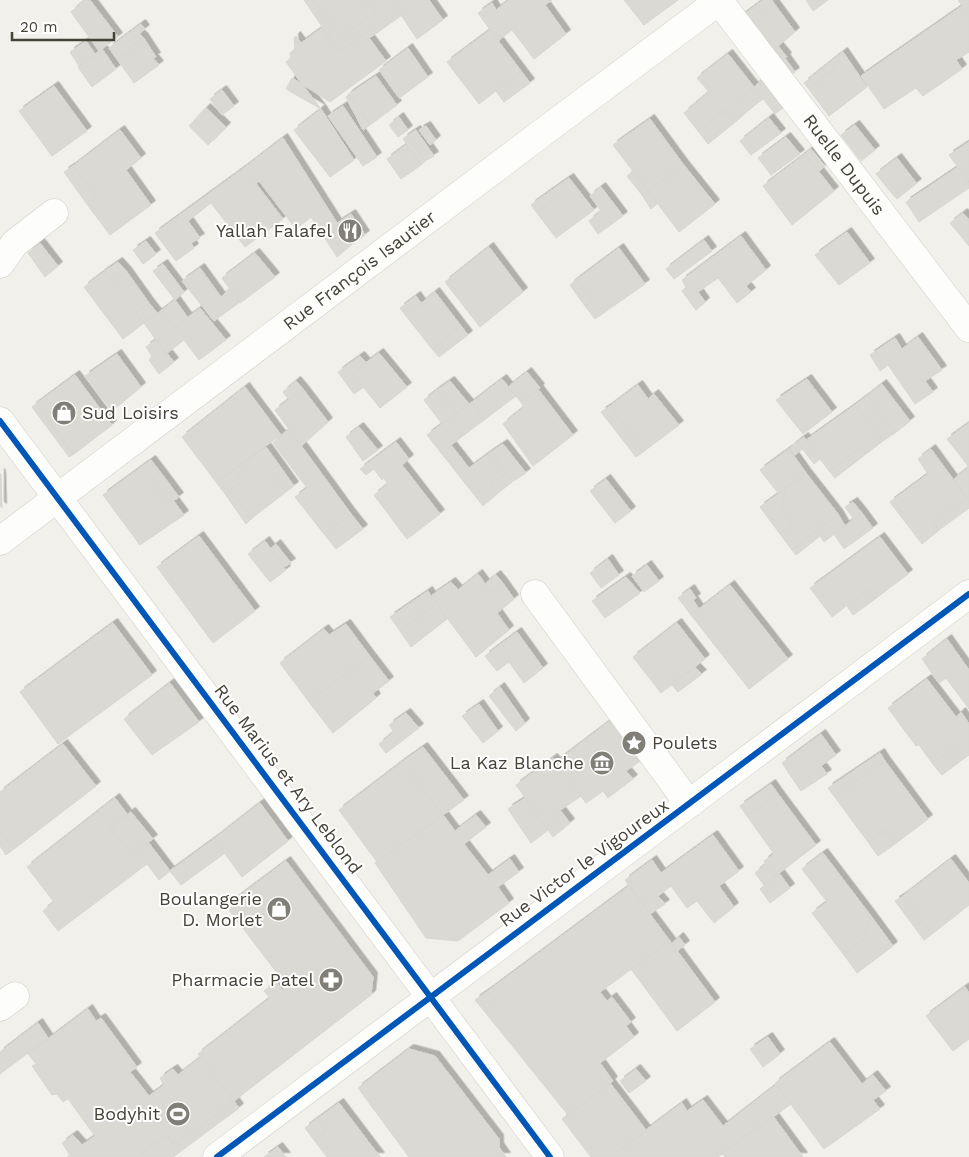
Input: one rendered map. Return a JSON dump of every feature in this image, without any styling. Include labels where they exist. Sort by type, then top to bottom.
[{"type":"street","name":"Ruelle Dupuis","points":[[719,1],[969,328]]},
{"type":"street","name":"Rue François Isautier","points":[[0,541],[719,1]]},
{"type":"street","points":[[0,264],[15,244],[54,213]]},
{"type":"street","name":"Rue Marius et Ary Leblond","points":[[0,421],[550,1157]]},
{"type":"street","points":[[543,589],[696,799]]},
{"type":"street","name":"Rue Victor le Vigoureux","points":[[217,1157],[969,594]]},
{"type":"building","points":[[85,0],[90,0],[118,37],[99,51],[71,12]]},
{"type":"building","points":[[304,0],[314,0],[341,38],[376,12],[367,0],[391,0],[402,15],[374,35],[370,29],[339,52]]},
{"type":"building","points":[[314,0],[367,0],[376,12],[341,38]]},
{"type":"building","points":[[391,0],[429,0],[443,20],[417,39]]},
{"type":"building","points":[[509,0],[552,0],[545,5],[566,34],[534,59],[512,30],[498,41],[478,13],[492,3],[496,10]]},
{"type":"building","points":[[624,0],[678,0],[644,25]]},
{"type":"building","points":[[763,0],[772,0],[773,2],[743,23],[739,18]]},
{"type":"building","points":[[806,0],[828,0],[813,11]]},
{"type":"building","points":[[958,0],[969,0],[969,14],[962,6]]},
{"type":"building","points":[[773,2],[795,32],[778,46],[787,57],[785,58],[795,72],[789,76],[743,23]]},
{"type":"building","points":[[962,6],[969,14],[969,52],[956,60],[962,69],[923,96],[916,88],[884,109],[861,76]]},
{"type":"building","points":[[141,24],[145,29],[139,34],[143,37],[129,48],[131,50],[117,59],[109,48]]},
{"type":"building","points":[[322,28],[339,52],[370,29],[374,35],[369,38],[386,61],[330,102],[302,84],[286,62],[291,58],[290,53],[295,49],[294,38],[296,36],[301,43]]},
{"type":"building","points":[[490,30],[521,71],[479,104],[447,62]]},
{"type":"building","points":[[143,37],[156,57],[153,58],[159,65],[134,83],[117,59],[131,50],[129,48]]},
{"type":"building","points":[[86,41],[95,54],[79,66],[70,52]]},
{"type":"building","points":[[408,48],[428,77],[399,98],[379,70]]},
{"type":"building","points":[[102,49],[116,69],[92,87],[78,67]]},
{"type":"building","points":[[843,52],[867,87],[829,116],[808,88],[834,69],[829,63]]},
{"type":"building","points":[[728,54],[754,87],[740,97],[750,109],[734,123],[725,110],[698,131],[684,113],[709,92],[697,78]]},
{"type":"building","points":[[829,63],[834,69],[808,88],[804,83]]},
{"type":"building","points":[[521,71],[530,83],[504,102],[496,91]]},
{"type":"building","points":[[376,76],[397,105],[370,125],[349,94]]},
{"type":"building","points":[[766,77],[787,105],[775,114],[754,87]]},
{"type":"building","points":[[292,78],[302,84],[321,109],[286,89]]},
{"type":"building","points":[[54,86],[87,131],[52,156],[19,111]]},
{"type":"building","points":[[754,87],[763,99],[750,109],[740,97]]},
{"type":"building","points":[[222,90],[234,106],[222,115],[210,99]]},
{"type":"building","points":[[349,94],[370,125],[363,130],[346,97]]},
{"type":"building","points":[[343,106],[377,157],[363,166],[328,116]]},
{"type":"building","points":[[206,108],[226,127],[208,145],[189,126]]},
{"type":"building","points":[[321,109],[354,160],[330,177],[294,130]]},
{"type":"building","points":[[725,110],[734,123],[708,144],[698,131]]},
{"type":"building","points":[[399,117],[408,130],[398,137],[389,125]]},
{"type":"building","points":[[769,118],[781,133],[751,155],[740,141]]},
{"type":"building","points":[[650,119],[683,164],[648,191],[613,145]]},
{"type":"building","points":[[855,125],[875,150],[861,161],[841,135]]},
{"type":"building","points":[[426,126],[436,140],[430,145],[419,130]]},
{"type":"building","points":[[120,130],[141,158],[126,170],[151,205],[110,235],[86,203],[96,196],[73,166]]},
{"type":"building","points":[[416,130],[434,156],[425,161],[407,136]]},
{"type":"building","points":[[407,136],[425,161],[421,165],[403,139]]},
{"type":"building","points":[[786,137],[800,154],[771,175],[758,158]]},
{"type":"building","points":[[283,138],[351,245],[337,257],[311,217],[296,229],[259,181],[256,184],[244,168]]},
{"type":"building","points":[[969,142],[969,180],[968,181],[949,155]]},
{"type":"building","points":[[406,145],[421,165],[401,179],[387,159]]},
{"type":"building","points":[[811,149],[825,166],[818,172],[805,154]]},
{"type":"building","points":[[805,154],[834,191],[792,225],[763,186]]},
{"type":"building","points":[[897,158],[914,180],[894,196],[876,174]]},
{"type":"building","points":[[683,164],[715,204],[679,232],[648,191]]},
{"type":"building","points":[[73,166],[96,196],[86,203],[64,172]]},
{"type":"building","points":[[958,167],[969,183],[969,188],[919,222],[906,202]]},
{"type":"building","points":[[244,168],[283,219],[245,247],[211,203],[188,221],[200,238],[191,243],[194,248],[176,261],[155,233]]},
{"type":"building","points":[[633,171],[648,191],[642,195],[627,176]]},
{"type":"building","points":[[569,178],[594,210],[556,238],[537,213],[554,200],[549,192]]},
{"type":"building","points":[[914,180],[917,183],[897,199],[894,196]]},
{"type":"building","points":[[601,187],[623,216],[598,234],[589,221],[601,211],[590,196]]},
{"type":"building","points":[[648,191],[657,204],[651,209],[642,195]]},
{"type":"building","points":[[549,192],[554,200],[537,213],[531,205]]},
{"type":"building","points":[[963,213],[969,220],[969,246],[950,223]]},
{"type":"building","points":[[351,214],[365,235],[351,245],[336,224]]},
{"type":"building","points":[[847,232],[870,263],[839,285],[815,255]]},
{"type":"building","points":[[741,236],[766,270],[746,286],[751,292],[737,303],[718,278],[698,292],[705,302],[696,310],[682,291],[686,287],[682,280]]},
{"type":"building","points":[[704,240],[712,251],[674,279],[666,269]]},
{"type":"building","points":[[146,241],[156,254],[143,264],[133,250]]},
{"type":"building","points":[[40,243],[58,266],[45,277],[28,253]]},
{"type":"building","points":[[489,247],[523,292],[480,327],[445,282]]},
{"type":"building","points":[[619,248],[645,284],[595,319],[585,306],[592,301],[576,280]]},
{"type":"building","points":[[255,253],[275,277],[240,303],[222,278]]},
{"type":"building","points":[[118,262],[127,272],[113,282],[105,271]]},
{"type":"building","points":[[163,264],[184,292],[175,300],[153,271]]},
{"type":"building","points":[[200,268],[221,297],[230,289],[240,302],[214,321],[182,281]]},
{"type":"building","points":[[105,271],[113,282],[127,272],[149,303],[136,313],[144,323],[123,339],[84,287]]},
{"type":"building","points":[[576,280],[592,301],[585,306],[570,285]]},
{"type":"building","points":[[435,292],[461,326],[432,349],[406,316]]},
{"type":"building","points":[[416,296],[421,303],[406,316],[400,308]]},
{"type":"building","points":[[175,300],[188,318],[175,327],[162,310]]},
{"type":"building","points":[[149,303],[157,313],[144,323],[136,313]]},
{"type":"building","points":[[200,308],[226,340],[199,360],[184,340],[166,354],[144,323],[162,310],[175,327]]},
{"type":"building","points":[[461,326],[468,335],[439,357],[432,349]]},
{"type":"building","points":[[918,337],[942,370],[925,381],[933,392],[915,404],[888,365],[880,371],[870,355],[895,338],[902,349]]},
{"type":"building","points":[[156,340],[174,362],[159,374],[149,360],[152,356],[146,347]]},
{"type":"building","points":[[379,353],[407,387],[380,408],[352,373]]},
{"type":"building","points":[[117,354],[141,387],[112,411],[85,376]]},
{"type":"building","points":[[360,356],[366,363],[352,373],[364,387],[354,394],[338,372]]},
{"type":"building","points":[[527,372],[540,388],[521,402],[508,387]]},
{"type":"building","points":[[75,375],[112,425],[74,454],[36,404]]},
{"type":"building","points":[[502,379],[516,396],[484,420],[472,402]]},
{"type":"building","points":[[807,379],[832,412],[803,434],[776,400]]},
{"type":"building","points":[[296,381],[303,389],[289,400],[283,392]]},
{"type":"building","points":[[450,381],[469,404],[456,414],[437,390]]},
{"type":"building","points":[[882,384],[910,421],[895,433],[867,396]]},
{"type":"building","points":[[638,385],[648,399],[654,394],[679,425],[643,452],[610,406]]},
{"type":"building","points":[[245,387],[281,435],[216,482],[182,437]]},
{"type":"building","points":[[303,389],[328,422],[301,446],[275,410]]},
{"type":"building","points":[[538,389],[573,435],[533,466],[503,424],[524,407],[521,402]]},
{"type":"building","points":[[437,390],[456,414],[442,424],[424,400]]},
{"type":"building","points":[[867,396],[895,433],[883,441],[855,405]]},
{"type":"building","points":[[472,402],[484,420],[451,445],[469,468],[491,452],[506,473],[491,485],[498,493],[483,506],[427,435]]},
{"type":"building","points":[[36,404],[74,454],[69,457],[32,407]]},
{"type":"building","points":[[855,405],[883,441],[866,454],[862,447],[829,471],[806,440]]},
{"type":"building","points":[[610,406],[643,452],[636,457],[601,412]]},
{"type":"building","points":[[969,423],[969,467],[947,439]]},
{"type":"building","points":[[359,427],[378,450],[363,461],[346,437]]},
{"type":"building","points":[[289,429],[351,514],[324,534],[295,497],[307,488],[273,443]]},
{"type":"building","points":[[804,437],[820,459],[814,464],[797,442]]},
{"type":"building","points":[[396,442],[409,459],[402,465],[440,514],[407,539],[374,495],[388,484],[384,478],[382,480],[374,469],[366,475],[360,469]]},
{"type":"building","points":[[797,442],[803,448],[795,455],[790,448]]},
{"type":"building","points":[[503,444],[526,473],[512,482],[491,452]]},
{"type":"building","points":[[266,447],[279,465],[270,471],[286,492],[252,518],[238,499],[232,504],[225,494],[242,481],[234,470]]},
{"type":"building","points":[[862,447],[866,454],[835,478],[829,471]]},
{"type":"building","points":[[789,449],[806,473],[778,493],[760,470]]},
{"type":"building","points":[[931,449],[966,497],[934,522],[939,530],[922,544],[890,502],[928,474],[918,459]]},
{"type":"building","points":[[151,460],[161,473],[151,481],[169,504],[173,500],[184,515],[140,545],[103,495]]},
{"type":"building","points":[[279,465],[294,486],[286,492],[270,471]]},
{"type":"building","points":[[969,467],[969,501],[954,479]]},
{"type":"building","points":[[234,470],[242,481],[225,494],[216,482]]},
{"type":"building","points":[[0,473],[1,475],[2,508],[0,506]]},
{"type":"building","points":[[161,473],[179,497],[169,504],[151,481]]},
{"type":"building","points":[[506,473],[512,482],[498,493],[491,485]]},
{"type":"building","points":[[806,473],[838,514],[792,550],[780,534],[792,525],[782,512],[785,489]]},
{"type":"building","points":[[606,479],[631,511],[615,523],[590,491]]},
{"type":"building","points":[[785,489],[782,512],[792,525],[780,534],[760,507]]},
{"type":"building","points":[[966,497],[969,501],[969,508],[939,530],[934,522]]},
{"type":"building","points":[[238,499],[252,518],[246,524],[232,504]]},
{"type":"building","points":[[853,502],[862,513],[854,519],[845,507]]},
{"type":"building","points":[[862,513],[873,528],[844,549],[834,534]]},
{"type":"building","points":[[351,514],[363,529],[336,549],[324,534]]},
{"type":"building","points":[[838,514],[845,526],[824,542],[820,536],[796,555],[792,550]]},
{"type":"building","points":[[199,536],[255,611],[213,643],[157,567]]},
{"type":"building","points":[[880,537],[908,574],[875,599],[867,590],[832,617],[810,588]]},
{"type":"building","points":[[265,541],[286,570],[270,582],[248,554]]},
{"type":"building","points":[[276,544],[291,563],[284,567],[270,549]]},
{"type":"building","points":[[608,559],[619,575],[601,588],[590,573]]},
{"type":"building","points":[[647,565],[659,581],[644,592],[632,576]]},
{"type":"building","points":[[478,574],[491,592],[502,582],[514,599],[497,613],[509,630],[476,657],[431,596],[451,582],[458,590]]},
{"type":"building","points":[[496,575],[502,582],[491,592],[485,584]]},
{"type":"building","points":[[626,577],[640,593],[605,618],[592,601]]},
{"type":"building","points":[[730,585],[788,659],[749,689],[691,615]]},
{"type":"building","points":[[690,589],[696,598],[693,600],[699,609],[691,615],[678,598]]},
{"type":"building","points":[[867,590],[875,599],[853,615],[847,606]]},
{"type":"building","points":[[428,591],[437,603],[400,631],[390,617]]},
{"type":"building","points":[[437,603],[447,619],[411,647],[400,631]]},
{"type":"building","points":[[113,623],[152,675],[58,744],[20,692]]},
{"type":"building","points":[[677,623],[705,659],[661,693],[633,657]]},
{"type":"building","points":[[346,624],[369,655],[309,702],[280,663],[324,629],[329,635]]},
{"type":"building","points":[[517,632],[543,668],[524,683],[509,662],[497,671],[485,656]]},
{"type":"building","points":[[947,639],[969,670],[969,709],[946,678],[939,683],[922,659]]},
{"type":"building","points":[[369,655],[389,681],[373,693],[376,698],[333,733],[309,702]]},
{"type":"building","points":[[695,667],[702,674],[678,692],[671,684]]},
{"type":"building","points":[[927,679],[956,717],[961,712],[969,724],[969,755],[962,760],[953,748],[932,763],[919,745],[916,746],[888,708]]},
{"type":"building","points":[[170,683],[199,722],[152,755],[124,719]]},
{"type":"building","points":[[500,687],[525,723],[516,731],[489,696]]},
{"type":"building","points":[[479,704],[498,731],[483,743],[462,716]]},
{"type":"building","points":[[406,713],[419,728],[386,753],[379,744],[394,732],[389,725]]},
{"type":"building","points":[[610,721],[640,761],[626,771],[633,779],[608,798],[603,791],[586,803],[556,762]]},
{"type":"building","points":[[821,734],[836,755],[821,766],[827,774],[801,791],[782,763]]},
{"type":"building","points":[[63,744],[96,786],[14,849],[0,831],[0,792]]},
{"type":"building","points":[[423,747],[464,800],[443,815],[402,762]]},
{"type":"building","points":[[953,748],[962,760],[942,775],[932,763]]},
{"type":"building","points":[[880,753],[885,761],[834,796],[828,788]]},
{"type":"building","points":[[553,758],[581,796],[555,814],[557,817],[546,827],[516,785]]},
{"type":"building","points":[[885,761],[928,819],[895,844],[884,830],[868,842],[834,796]]},
{"type":"building","points":[[402,762],[443,815],[377,862],[339,810]]},
{"type":"building","points":[[771,784],[778,794],[747,816],[740,806]]},
{"type":"building","points":[[778,794],[816,845],[775,876],[764,861],[774,854],[747,816]]},
{"type":"building","points":[[115,798],[127,814],[110,827],[132,854],[148,842],[170,871],[159,880],[147,864],[58,931],[43,911],[54,902],[27,867]]},
{"type":"building","points":[[525,798],[548,830],[531,843],[508,809]]},
{"type":"building","points":[[260,803],[288,841],[242,877],[214,839]]},
{"type":"building","points":[[560,810],[570,823],[553,837],[546,827],[557,817],[555,814]]},
{"type":"building","points":[[131,812],[153,839],[132,854],[110,827]]},
{"type":"building","points":[[443,815],[455,831],[476,815],[486,827],[464,844],[488,875],[510,859],[519,872],[498,887],[509,903],[458,941],[426,938],[375,863]]},
{"type":"building","points":[[884,830],[895,844],[878,856],[868,842]]},
{"type":"building","points":[[0,831],[14,849],[6,855],[0,846]]},
{"type":"building","points":[[713,835],[739,871],[719,886],[734,907],[714,923],[697,901],[687,908],[671,886],[658,896],[665,904],[650,914],[625,880],[652,860],[661,873]]},
{"type":"building","points":[[214,839],[225,853],[181,885],[170,871]]},
{"type":"building","points":[[823,853],[871,916],[864,939],[844,955],[812,913],[827,902],[802,869]]},
{"type":"building","points":[[951,859],[969,883],[969,905],[932,934],[903,896]]},
{"type":"building","points":[[286,861],[373,977],[371,995],[234,1101],[198,1054],[270,998],[264,991],[276,981],[282,990],[287,986],[226,906]]},
{"type":"building","points":[[766,864],[775,876],[764,885],[755,873]]},
{"type":"building","points":[[779,873],[790,888],[770,903],[760,889]]},
{"type":"building","points":[[629,886],[670,941],[600,992],[607,1001],[612,997],[631,1022],[626,1026],[634,1037],[600,1063],[613,1081],[568,1115],[485,1012],[496,1003],[488,991]]},
{"type":"building","points":[[903,896],[932,934],[924,940],[895,901]]},
{"type":"building","points":[[871,916],[893,946],[857,973],[844,955],[864,939]]},
{"type":"building","points":[[679,937],[685,945],[677,951],[672,943]]},
{"type":"building","points":[[670,941],[715,1002],[677,1031],[631,969]]},
{"type":"building","points":[[965,987],[969,993],[969,1039],[953,1051],[926,1016]]},
{"type":"building","points":[[488,991],[496,1003],[485,1012],[475,1000]]},
{"type":"building","points":[[88,1009],[96,1021],[101,1018],[137,1067],[130,1072],[149,1096],[164,1085],[160,1078],[173,1069],[178,1075],[201,1057],[234,1101],[174,1145],[167,1135],[137,1157],[67,1157],[70,1155],[62,1143],[73,1135],[82,1145],[95,1136],[68,1099],[63,1102],[57,1094],[52,1095],[32,1066],[36,1064],[28,1054]]},
{"type":"building","points":[[38,1023],[48,1038],[0,1074],[0,1052]]},
{"type":"building","points":[[768,1037],[780,1054],[763,1067],[750,1049]]},
{"type":"building","points":[[830,1042],[862,1084],[873,1075],[886,1091],[873,1100],[880,1109],[824,1149],[775,1083]]},
{"type":"building","points":[[409,1049],[435,1056],[499,1139],[499,1147],[506,1157],[409,1157],[358,1088]]},
{"type":"building","points":[[636,1069],[646,1081],[629,1093],[620,1081]]},
{"type":"building","points":[[610,1083],[646,1130],[610,1157],[591,1157],[562,1119]]},
{"type":"building","points":[[776,1085],[791,1104],[718,1157],[610,1157],[682,1103],[687,1111],[703,1100],[723,1126]]},
{"type":"building","points":[[234,1101],[239,1108],[173,1157],[137,1157],[167,1135],[174,1145]]},
{"type":"building","points":[[339,1103],[380,1157],[327,1157],[314,1140],[326,1131],[317,1119]]},
{"type":"building","points":[[773,1116],[803,1157],[725,1157],[722,1153]]},
{"type":"building","points":[[317,1119],[326,1131],[314,1140],[305,1128]]},
{"type":"building","points":[[278,1147],[286,1157],[264,1157]]},
{"type":"cycle path","points":[[0,421],[550,1157]]},
{"type":"cycle path","points":[[217,1157],[969,594]]},
{"type":"place","name":"Yallah Falafel","points":[[350,231]]},
{"type":"place","name":"Sud Loisirs","points":[[64,413]]},
{"type":"place","name":"Poulets","points":[[634,743]]},
{"type":"place","name":"La Kaz Blanche","points":[[602,763]]},
{"type":"place","name":"Boulangerie D. Morlet","points":[[279,909]]},
{"type":"place","name":"Pharmacie Patel","points":[[331,980]]},
{"type":"place","name":"Bodyhit","points":[[178,1114]]}]
